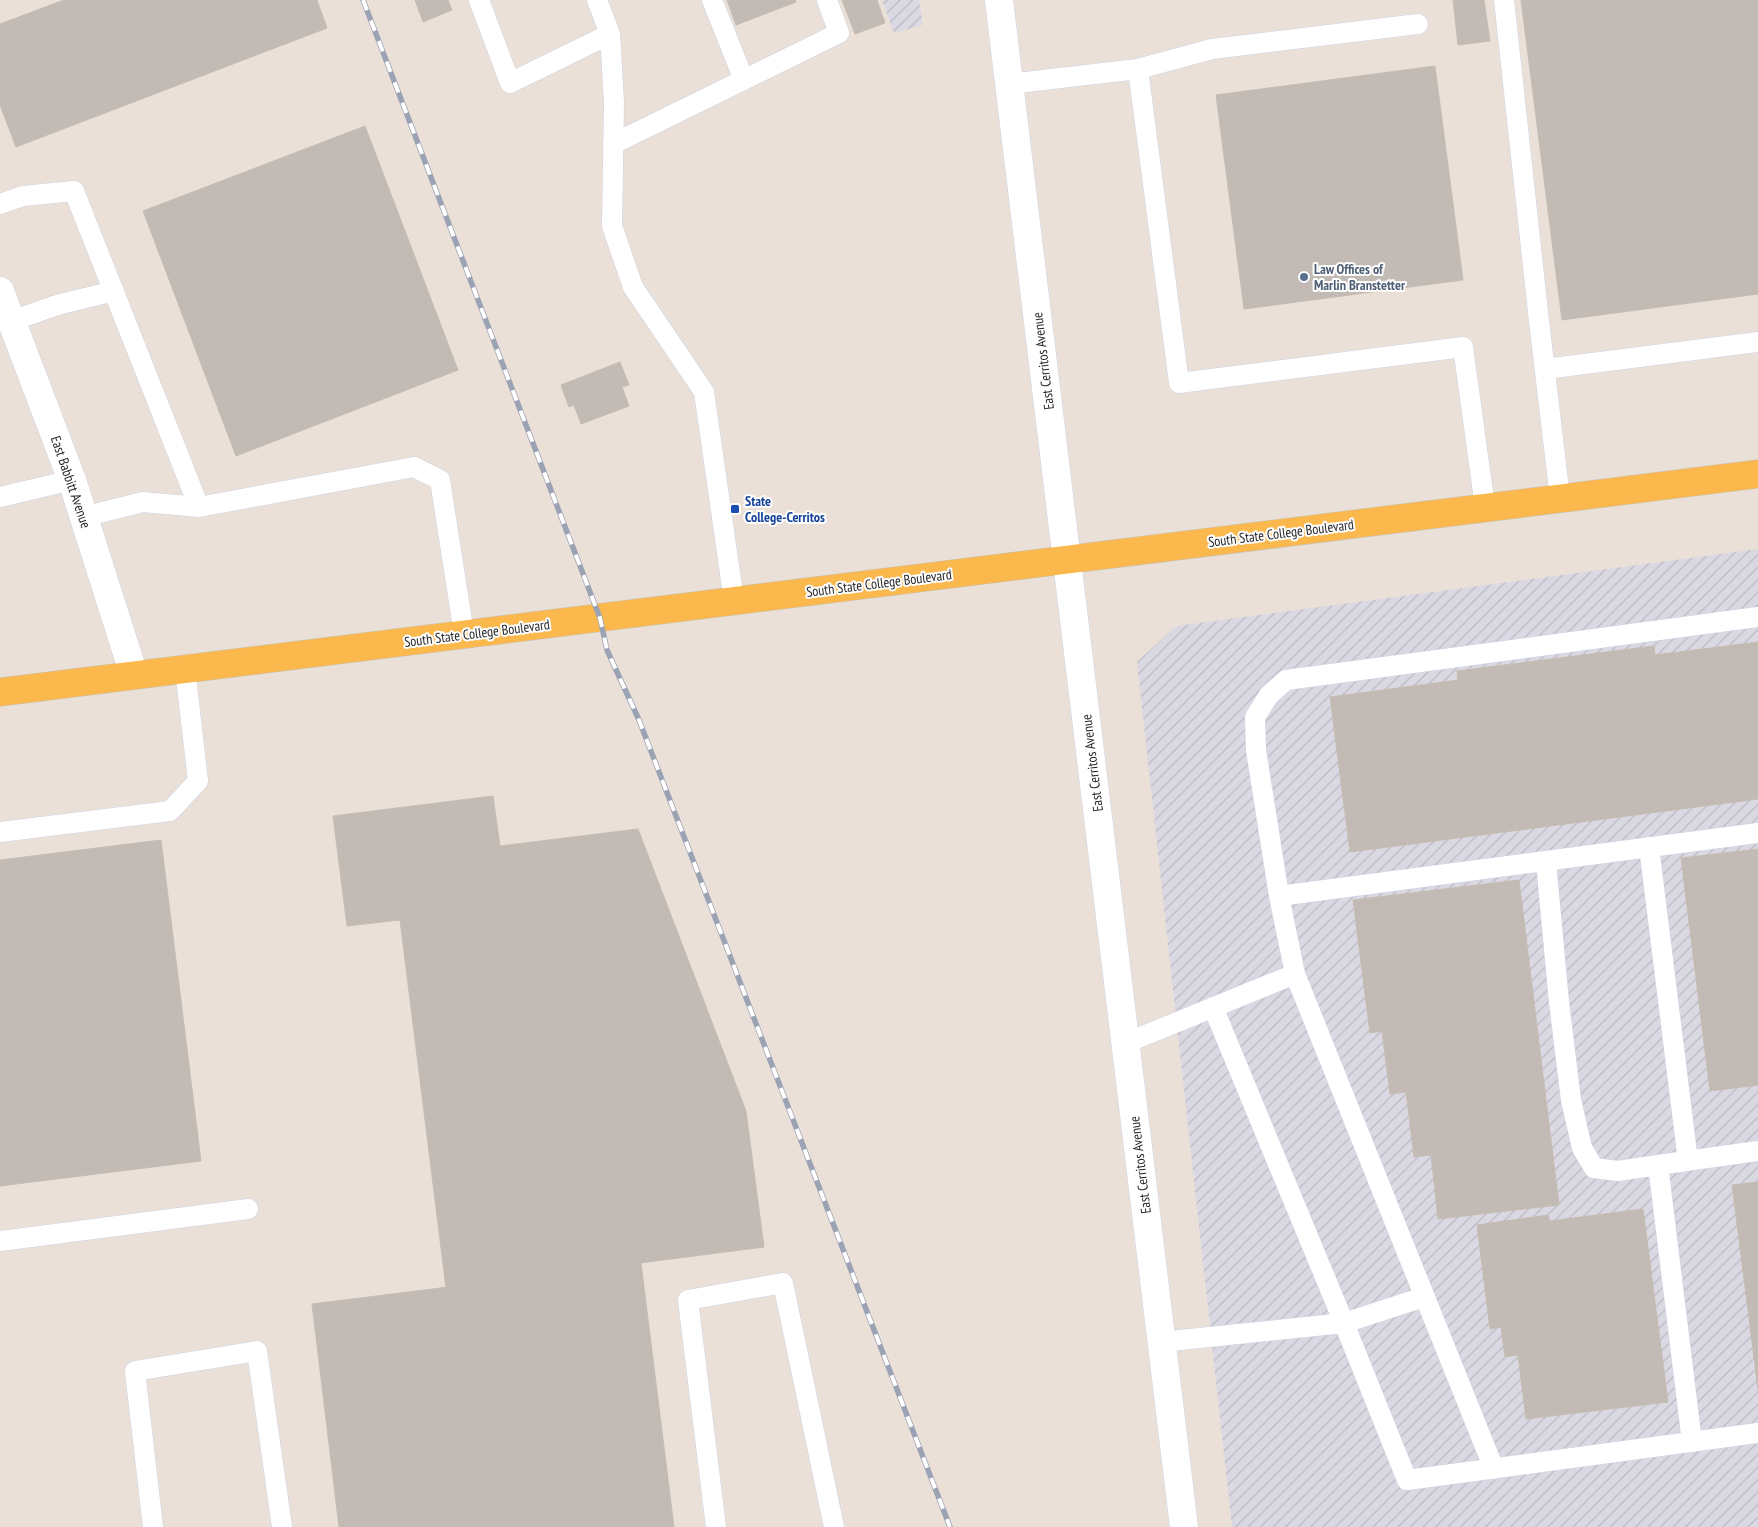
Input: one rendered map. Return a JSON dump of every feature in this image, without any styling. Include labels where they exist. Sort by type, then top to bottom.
[{"type":"main road","name":"East Cerritos Avenue","points":[[999,0],[1184,1527]]},
{"type":"main road","name":"East Babbitt Avenue","points":[[0,291],[72,480],[134,675]]},
{"type":"main road","name":"South State College Boulevard","points":[[0,692],[1758,474]]},
{"type":"lane","points":[[478,0],[510,83],[610,34]]},
{"type":"lane","points":[[597,0],[610,34],[614,102],[612,226],[633,287],[704,392],[734,601]]},
{"type":"lane","points":[[712,0],[744,80]]},
{"type":"lane","points":[[613,144],[839,33],[827,0]]},
{"type":"lane","points":[[1504,0],[1560,498]]},
{"type":"lane","points":[[1009,84],[1138,69],[1212,49],[1418,24]]},
{"type":"lane","points":[[1138,69],[1179,383],[1463,347],[1485,508]]},
{"type":"lane","points":[[0,204],[23,196],[74,191],[199,507]]},
{"type":"lane","points":[[12,321],[57,305],[114,291]]},
{"type":"lane","points":[[1545,370],[1758,342]]},
{"type":"lane","points":[[83,517],[143,502],[199,507],[414,467],[440,480],[464,634]]},
{"type":"lane","points":[[0,497],[72,480]]},
{"type":"lane","points":[[1494,1469],[1295,974],[1279,896],[1256,750],[1256,717],[1270,694],[1286,680],[1758,617]]},
{"type":"lane","points":[[0,832],[170,811],[198,781],[185,669]]},
{"type":"lane","points":[[1279,896],[1758,833]]},
{"type":"lane","points":[[1649,847],[1688,1161]]},
{"type":"lane","points":[[1546,862],[1559,1002],[1571,1100],[1582,1148],[1594,1168],[1618,1171],[1758,1151]]},
{"type":"lane","points":[[1126,1043],[1295,974]]},
{"type":"lane","points":[[1213,1007],[1407,1480],[1758,1433]]},
{"type":"lane","points":[[1658,1165],[1692,1442]]},
{"type":"lane","points":[[0,1241],[248,1209]]},
{"type":"lane","points":[[716,1527],[688,1300],[783,1283],[834,1527]]},
{"type":"lane","points":[[1161,1342],[1344,1323],[1424,1297]]},
{"type":"lane","points":[[153,1527],[134,1372],[257,1351],[282,1527]]},
{"type":"shaded area","points":[[882,0],[919,0],[923,25],[894,33]]},
{"type":"shaded area","points":[[1758,549],[1758,1527],[1232,1527],[1137,662],[1176,626]]},
{"type":"building","points":[[64,0],[317,0],[327,28],[16,147],[0,105],[0,24]]},
{"type":"building","points":[[415,0],[448,0],[452,10],[423,22]]},
{"type":"building","points":[[727,0],[795,0],[796,2],[736,25]]},
{"type":"building","points":[[842,0],[877,0],[885,23],[855,34]]},
{"type":"building","points":[[1453,0],[1484,0],[1490,41],[1458,45]]},
{"type":"building","points":[[1521,0],[1758,0],[1758,294],[1562,320]]},
{"type":"building","points":[[1435,66],[1463,280],[1244,309],[1216,95]]},
{"type":"building","points":[[365,126],[458,370],[236,456],[143,211]]},
{"type":"building","points":[[620,362],[629,385],[622,387],[629,406],[581,424],[574,405],[569,407],[561,385]]},
{"type":"building","points":[[1758,642],[1758,799],[1350,852],[1330,697],[1458,680],[1457,671],[1654,646],[1655,655]]},
{"type":"building","points":[[493,796],[500,846],[638,829],[746,1111],[764,1247],[446,1288],[400,920],[347,926],[333,816]]},
{"type":"building","points":[[161,840],[201,1161],[0,1186],[0,860]]},
{"type":"building","points":[[1758,849],[1758,1085],[1710,1091],[1681,858]]},
{"type":"building","points":[[1519,880],[1559,1205],[1438,1219],[1431,1155],[1414,1157],[1406,1092],[1390,1094],[1382,1031],[1370,1033],[1353,900]]},
{"type":"building","points":[[1758,1182],[1758,1389],[1732,1185]]},
{"type":"building","points":[[1643,1209],[1668,1402],[1526,1419],[1518,1355],[1505,1357],[1501,1327],[1490,1329],[1477,1225],[1548,1215],[1550,1221]]},
{"type":"building","points":[[641,1263],[674,1527],[339,1527],[312,1304]]},
{"type":"railway","points":[[363,0],[600,618],[607,650],[639,720],[950,1527]]},
{"type":"place","name":"Law Offices of Marlin Branstetter","points":[[1304,277]]},
{"type":"place","name":"State College-Cerritos","points":[[735,509]]}]
